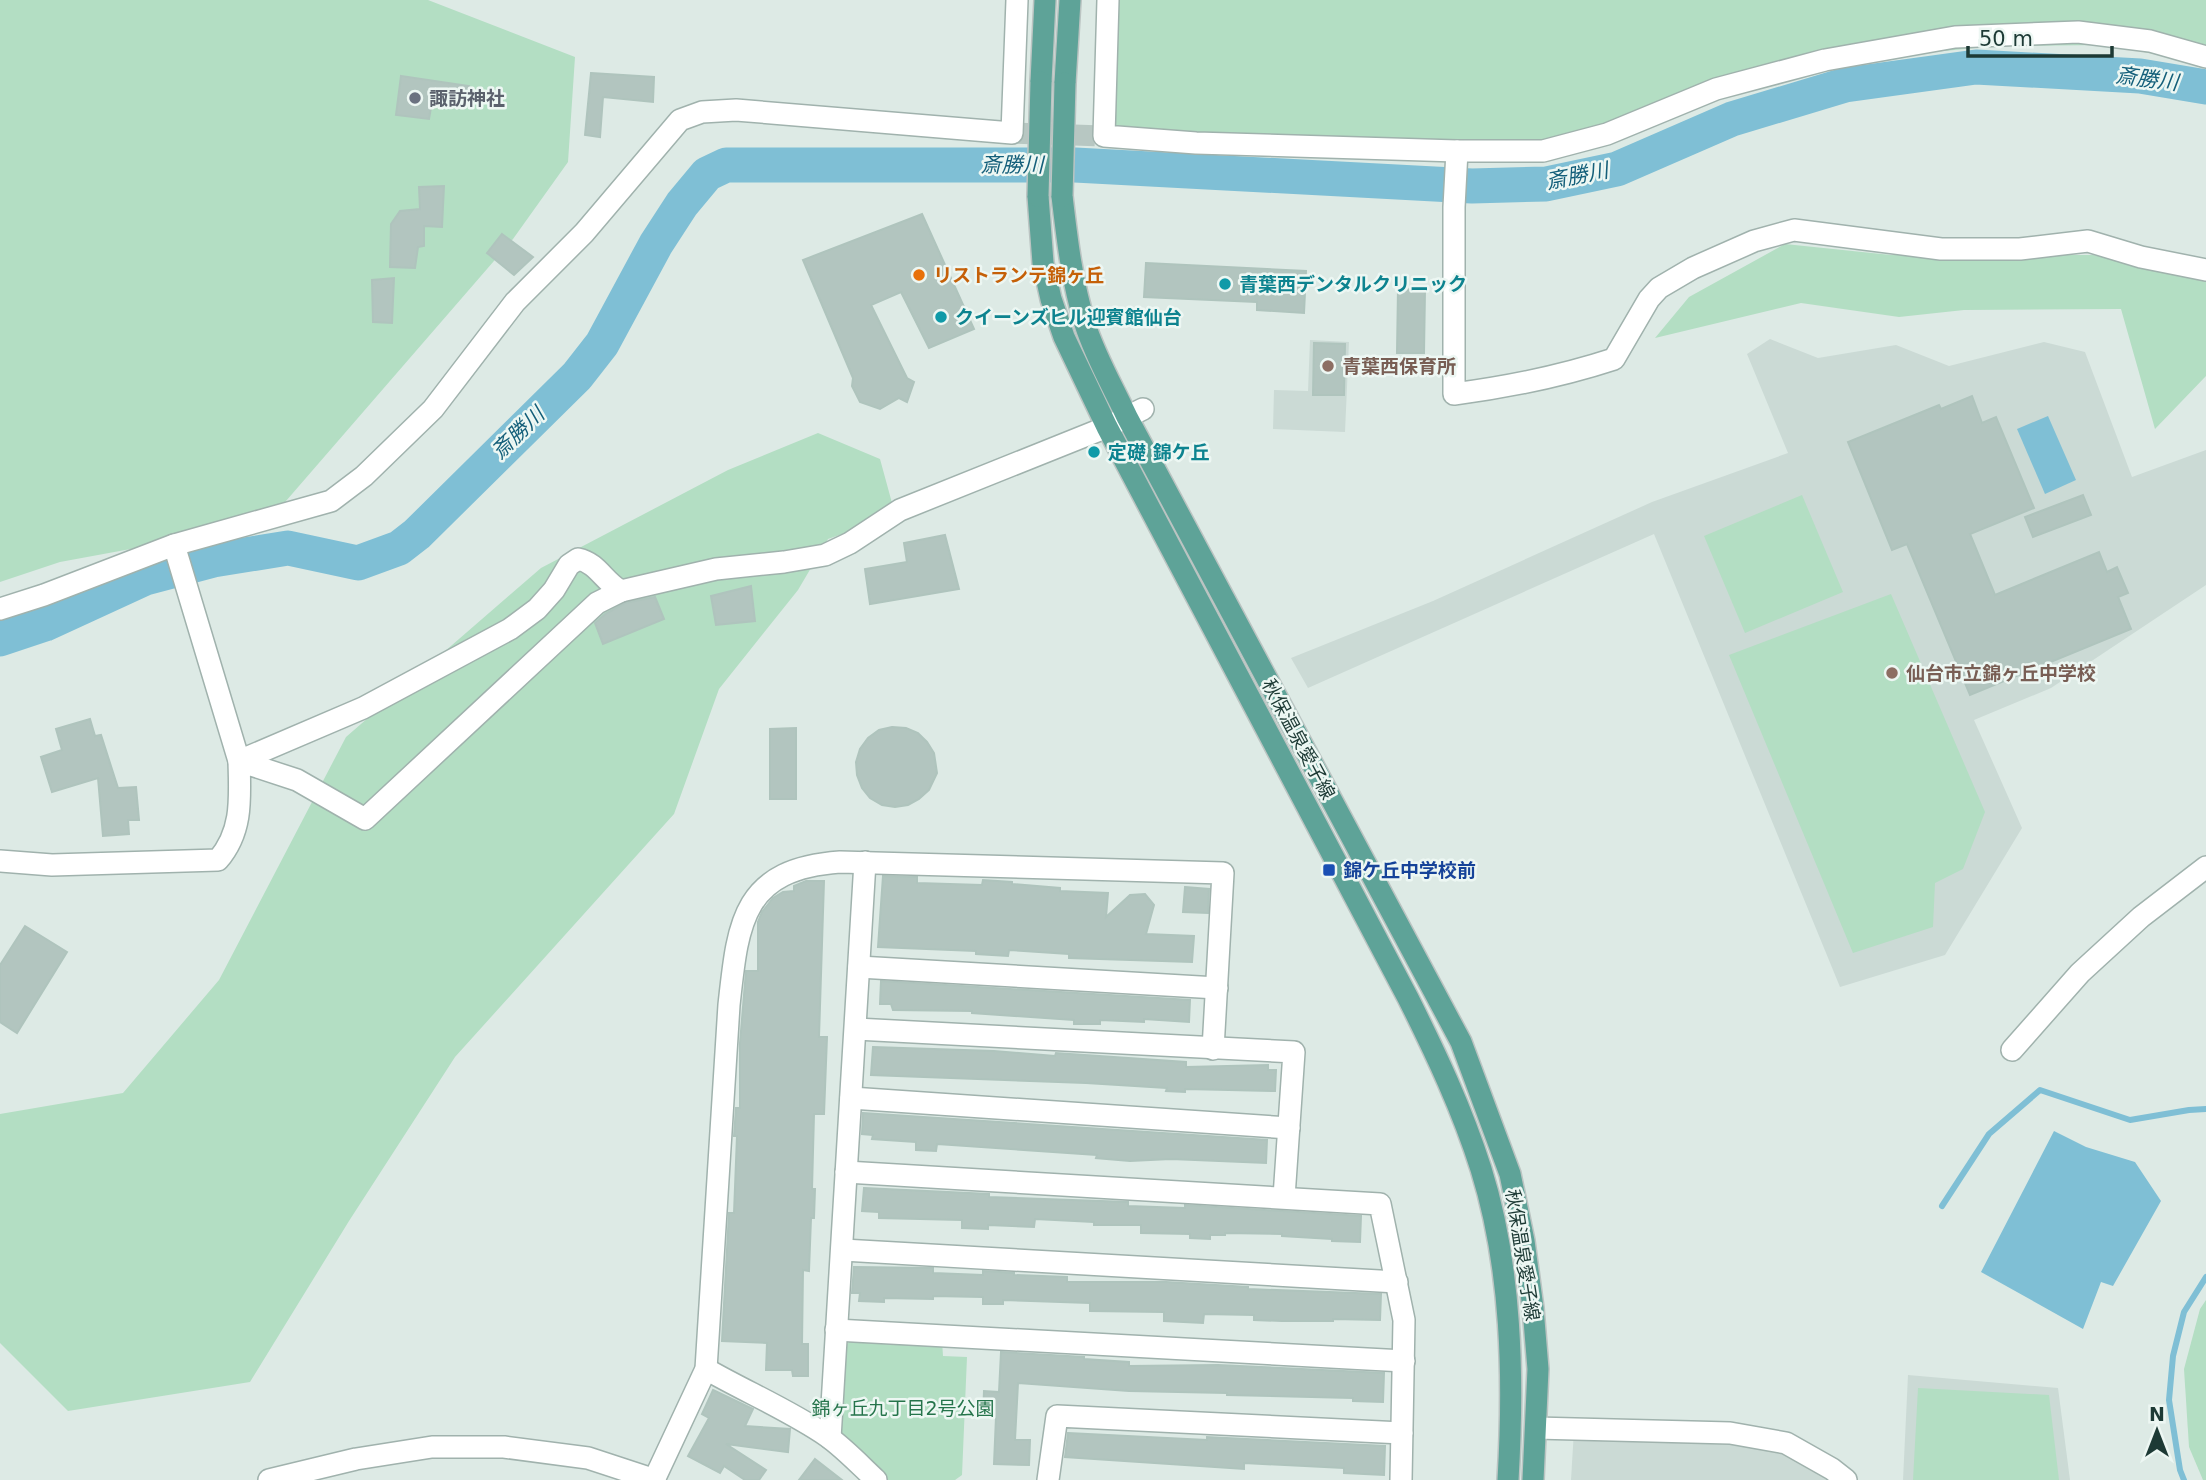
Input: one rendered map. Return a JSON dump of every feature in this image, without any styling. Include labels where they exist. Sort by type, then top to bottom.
[{"type":"main road","name":"秋保温泉愛子線","points":[[1045,0],[1038,196],[1043,263],[1051,299],[1064,337],[1107,427],[1447,1077],[1482,1171],[1502,1263],[1512,1372],[1508,1480]]},
{"type":"main road","name":"秋保温泉愛子線","points":[[1070,0],[1062,196],[1068,245],[1086,324],[1135,413],[1461,1042],[1510,1174],[1524,1241],[1538,1369],[1533,1480]]},
{"type":"street","points":[[0,609],[331,500],[364,476],[433,410],[515,302],[584,233],[680,120],[702,112],[736,110],[1012,134],[1017,0]]},
{"type":"street","points":[[1108,0],[1104,136],[1196,143],[1457,155],[1543,151],[1607,134],[1716,89],[1825,60],[1955,37],[2078,32],[2150,41],[2206,57]]},
{"type":"street","points":[[1457,155],[1454,207],[1454,394],[1583,369],[1614,359],[1658,288],[1693,268],[1742,246],[1794,230],[1941,249],[2020,249],[2088,241],[2140,257],[2206,270]]},
{"type":"street","points":[[239,761],[297,780],[365,819],[597,603],[621,591],[716,569],[825,555],[850,543],[900,510],[1107,427],[1135,413]]},
{"type":"street","points":[[0,861],[52,865],[219,860],[230,846],[240,808],[239,761],[176,551]]},
{"type":"street","points":[[239,761],[363,708],[510,629],[537,609],[554,590],[569,565],[578,559],[594,566],[611,586],[621,591]]},
{"type":"street","points":[[830,1438],[865,862]]},
{"type":"street","points":[[269,1480],[356,1460],[432,1447],[504,1447],[588,1458],[655,1480],[706,1369],[729,1005],[735,949],[740,928],[757,893],[792,871],[813,864],[865,862],[1223,873],[1213,1049]]},
{"type":"street","points":[[2012,1050],[2080,973],[2140,917],[2206,867]]},
{"type":"street","points":[[859,967],[1217,988]]},
{"type":"street","points":[[856,1029],[1294,1052],[1284,1196]]},
{"type":"street","points":[[850,1098],[1289,1128]]},
{"type":"street","points":[[846,1172],[1380,1203],[1404,1320],[1401,1480]]},
{"type":"street","points":[[842,1250],[1397,1282]]},
{"type":"street","points":[[836,1330],[1404,1362]]},
{"type":"street","points":[[706,1369],[762,1401],[796,1416],[830,1438],[876,1480]]},
{"type":"street","points":[[1048,1480],[1057,1416],[1402,1433]]},
{"type":"street","points":[[1536,1428],[1730,1433],[1786,1443],[1846,1480]]},
{"type":"shaded area","name":"仙台市立錦ヶ丘中学校","points":[[1770,339],[1818,358],[1896,345],[1949,366],[2044,342],[2085,352],[2132,477],[2206,450],[2206,585],[2051,688],[1974,720],[2022,828],[1945,955],[1840,987],[1654,534],[1308,688],[1291,658],[1433,601],[1652,502],[1788,453],[1747,354]]},
{"type":"shaded area","name":"青葉西保育所","points":[[1310,340],[1349,342],[1345,432],[1273,429],[1274,390],[1308,391]]},
{"type":"shaded area","points":[[1908,1375],[2058,1388],[2070,1480],[1903,1480]]},
{"type":"shaded area","points":[[1574,1430],[1786,1443],[1846,1480],[1571,1480]]},
{"type":"green space","points":[[0,0],[428,0],[575,57],[568,162],[513,239],[273,516],[174,541],[60,562],[0,582]]},
{"type":"green space","points":[[1108,0],[2206,0],[2206,63],[2104,45],[1996,46],[1902,55],[1805,73],[1720,98],[1537,159],[1104,136]]},
{"type":"green space","points":[[1785,244],[1891,255],[2093,255],[2206,277],[2206,376],[2155,429],[2121,309],[1964,310],[1899,317],[1801,303],[1655,338],[1689,297]]},
{"type":"green space","points":[[818,433],[880,459],[892,503],[879,521],[828,539],[798,590],[719,689],[674,814],[455,1057],[349,1221],[250,1382],[68,1411],[0,1343],[0,1114],[123,1093],[219,980],[346,737],[541,568],[728,470]]},
{"type":"green space","points":[[1802,495],[1843,592],[1745,633],[1704,536]]},
{"type":"green space","points":[[1891,594],[1985,812],[1963,869],[1935,883],[1933,927],[1853,953],[1729,655]]},
{"type":"green space","points":[[2206,1300],[2206,1480],[2203,1480],[2189,1447],[2184,1369],[2200,1309]]},
{"type":"green space","name":"錦ヶ丘九丁目2号公園","points":[[856,1336],[942,1341],[943,1356],[967,1357],[962,1475],[955,1480],[888,1480],[849,1445],[839,1427],[847,1344]]},
{"type":"green space","points":[[1918,1388],[2049,1395],[2059,1480],[1913,1480]]},
{"type":"water","points":[[2048,416],[2076,480],[2045,494],[2017,429]]},
{"type":"water","points":[[2054,1131],[2086,1147],[2135,1162],[2161,1201],[2113,1286],[2101,1282],[2083,1329],[1981,1272]]},
{"type":"building","points":[[591,73],[654,77],[653,102],[603,97],[600,137],[585,135]]},
{"type":"building","name":"諏訪神社","points":[[401,76],[469,86],[465,107],[432,102],[429,119],[396,115]]},
{"type":"building","points":[[444,186],[442,227],[424,226],[424,246],[418,247],[415,268],[390,267],[391,224],[400,211],[420,209],[419,187]]},
{"type":"building","name":"クイーンズヒル迎賓館仙台","points":[[922,214],[974,329],[929,348],[901,292],[871,305],[907,378],[914,382],[907,402],[899,398],[880,409],[860,402],[852,386],[853,378],[803,260]]},
{"type":"building","points":[[502,234],[533,257],[514,275],[487,253]]},
{"type":"building","name":"青葉西デンタルクリニック","points":[[1146,263],[1306,271],[1304,313],[1257,310],[1257,302],[1144,297]]},
{"type":"building","points":[[394,278],[392,323],[373,322],[372,280]]},
{"type":"building","points":[[1398,289],[1425,290],[1424,353],[1397,353]]},
{"type":"building","points":[[1314,343],[1345,344],[1344,395],[1313,395]]},
{"type":"building","points":[[1972,396],[1982,423],[1996,417],[2034,508],[1970,534],[1995,595],[2099,552],[2107,572],[2117,567],[2128,593],[2118,597],[2131,629],[1970,695],[1907,544],[1892,550],[1848,442],[1939,405],[1941,409]]},
{"type":"building","points":[[2083,495],[2091,515],[2033,537],[2025,517]]},
{"type":"building","points":[[945,535],[959,589],[870,604],[865,569],[907,562],[904,543]]},
{"type":"building","points":[[751,586],[755,621],[716,625],[711,596]]},
{"type":"building","points":[[655,597],[664,619],[603,644],[595,623],[625,603]]},
{"type":"building","points":[[90,719],[95,736],[101,735],[118,788],[136,787],[139,820],[128,820],[129,834],[103,836],[98,778],[52,792],[41,757],[62,750],[56,729]]},
{"type":"building","points":[[796,728],[796,799],[770,799],[770,729]]},
{"type":"building","points":[[906,728],[918,733],[927,742],[934,753],[937,773],[929,790],[919,799],[908,805],[895,807],[882,805],[870,798],[862,788],[856,762],[860,749],[868,738],[879,730]]},
{"type":"building","points":[[883,876],[917,877],[917,883],[982,885],[983,880],[1060,888],[1060,891],[1108,893],[1106,917],[1130,895],[1145,894],[1154,905],[1146,934],[1194,936],[1192,962],[1069,958],[1069,954],[1009,950],[1008,956],[976,954],[976,951],[878,947]]},
{"type":"building","points":[[806,881],[824,881],[819,1037],[827,1037],[824,1114],[814,1114],[812,1189],[815,1189],[809,1271],[803,1270],[802,1344],[808,1344],[808,1376],[793,1376],[792,1370],[766,1370],[767,1343],[722,1341],[729,1213],[734,1213],[737,1136],[734,1136],[736,1108],[740,1108],[740,1043],[746,971],[758,971],[758,922],[762,912],[773,898],[783,892],[794,891],[794,886]]},
{"type":"building","points":[[1185,887],[1209,889],[1208,913],[1183,912]]},
{"type":"building","points":[[25,926],[67,952],[17,1033],[0,1022],[0,965]]},
{"type":"building","points":[[881,981],[1190,1000],[1189,1022],[1144,1019],[1144,1022],[1100,1020],[1100,1024],[1074,1024],[1074,1020],[972,1011],[893,1010],[891,1004],[880,1004]]},
{"type":"building","points":[[873,1047],[1055,1056],[1056,1053],[1186,1062],[1186,1067],[1268,1065],[1268,1070],[1276,1070],[1275,1091],[1185,1089],[1185,1092],[1166,1091],[1167,1088],[1086,1083],[871,1075]]},
{"type":"building","points":[[863,1113],[1267,1140],[1266,1163],[1171,1159],[1130,1161],[1096,1158],[1097,1155],[937,1144],[936,1151],[916,1150],[916,1142],[872,1139],[873,1135],[862,1134]]},
{"type":"building","points":[[864,1188],[989,1194],[989,1197],[1128,1202],[1128,1206],[1185,1208],[1185,1205],[1361,1216],[1360,1242],[1282,1234],[1225,1233],[1210,1235],[1210,1239],[1190,1238],[1190,1234],[1141,1233],[1141,1225],[1094,1225],[1094,1222],[1035,1219],[1034,1227],[988,1225],[988,1229],[962,1228],[962,1220],[879,1218],[879,1212],[862,1211]]},
{"type":"building","points":[[854,1267],[933,1268],[933,1273],[983,1275],[983,1271],[1014,1273],[1067,1277],[1067,1282],[1166,1282],[1248,1289],[1381,1294],[1380,1320],[1282,1321],[1254,1320],[1254,1315],[1204,1314],[1203,1323],[1164,1321],[1164,1312],[1090,1311],[1090,1303],[1003,1300],[1003,1304],[983,1304],[983,1297],[933,1296],[933,1299],[884,1298],[884,1302],[859,1301],[860,1293],[852,1293]]},
{"type":"building","points":[[1001,1352],[1084,1357],[1129,1362],[1129,1366],[1218,1365],[1384,1373],[1383,1402],[1353,1401],[1353,1398],[1129,1391],[1018,1383],[1015,1440],[1030,1440],[1029,1465],[994,1464],[996,1417],[983,1416],[984,1391],[999,1392]]},
{"type":"building","points":[[713,1390],[753,1409],[745,1426],[790,1429],[788,1452],[726,1444],[766,1470],[759,1480],[745,1480],[724,1466],[720,1473],[688,1456],[709,1418],[702,1414]]},
{"type":"building","points":[[1068,1433],[1385,1446],[1384,1475],[1344,1473],[1344,1468],[1244,1463],[1244,1469],[1065,1457]]},
{"type":"building","points":[[815,1459],[842,1480],[799,1480]]},
{"type":"waterway","name":"斎勝川","points":[[0,639],[45,624],[145,578],[213,560],[288,548],[358,563],[399,548],[417,534],[577,376],[602,344],[656,244],[682,204],[707,174],[726,165],[1075,165],[1472,186],[1546,184],[1617,169],[1732,119],[1845,85],[1976,67],[2140,76],[2206,87]]},
{"type":"waterway","points":[[1942,1206],[1989,1134],[2040,1090],[2130,1120],[2206,1109]]},
{"type":"waterway","points":[[2184,1480],[2169,1400],[2173,1356],[2184,1312],[2206,1277]]},
{"type":"tunnel","points":[[1012,133],[1104,136]]},
{"type":"place","name":"諏訪神社","points":[[415,98]]},
{"type":"place","name":"リストランテ錦ヶ丘","points":[[919,275]]},
{"type":"place","name":"青葉西デンタルクリニック","points":[[1225,284]]},
{"type":"place","name":"クイーンズヒル迎賓館仙台","points":[[941,317]]},
{"type":"place","name":"青葉西保育所","points":[[1328,366]]},
{"type":"place","name":"定礎 錦ケ丘","points":[[1094,452]]},
{"type":"place","name":"仙台市立錦ヶ丘中学校","points":[[1892,673]]},
{"type":"place","name":"錦ケ丘中学校前","points":[[1329,870]]}]
